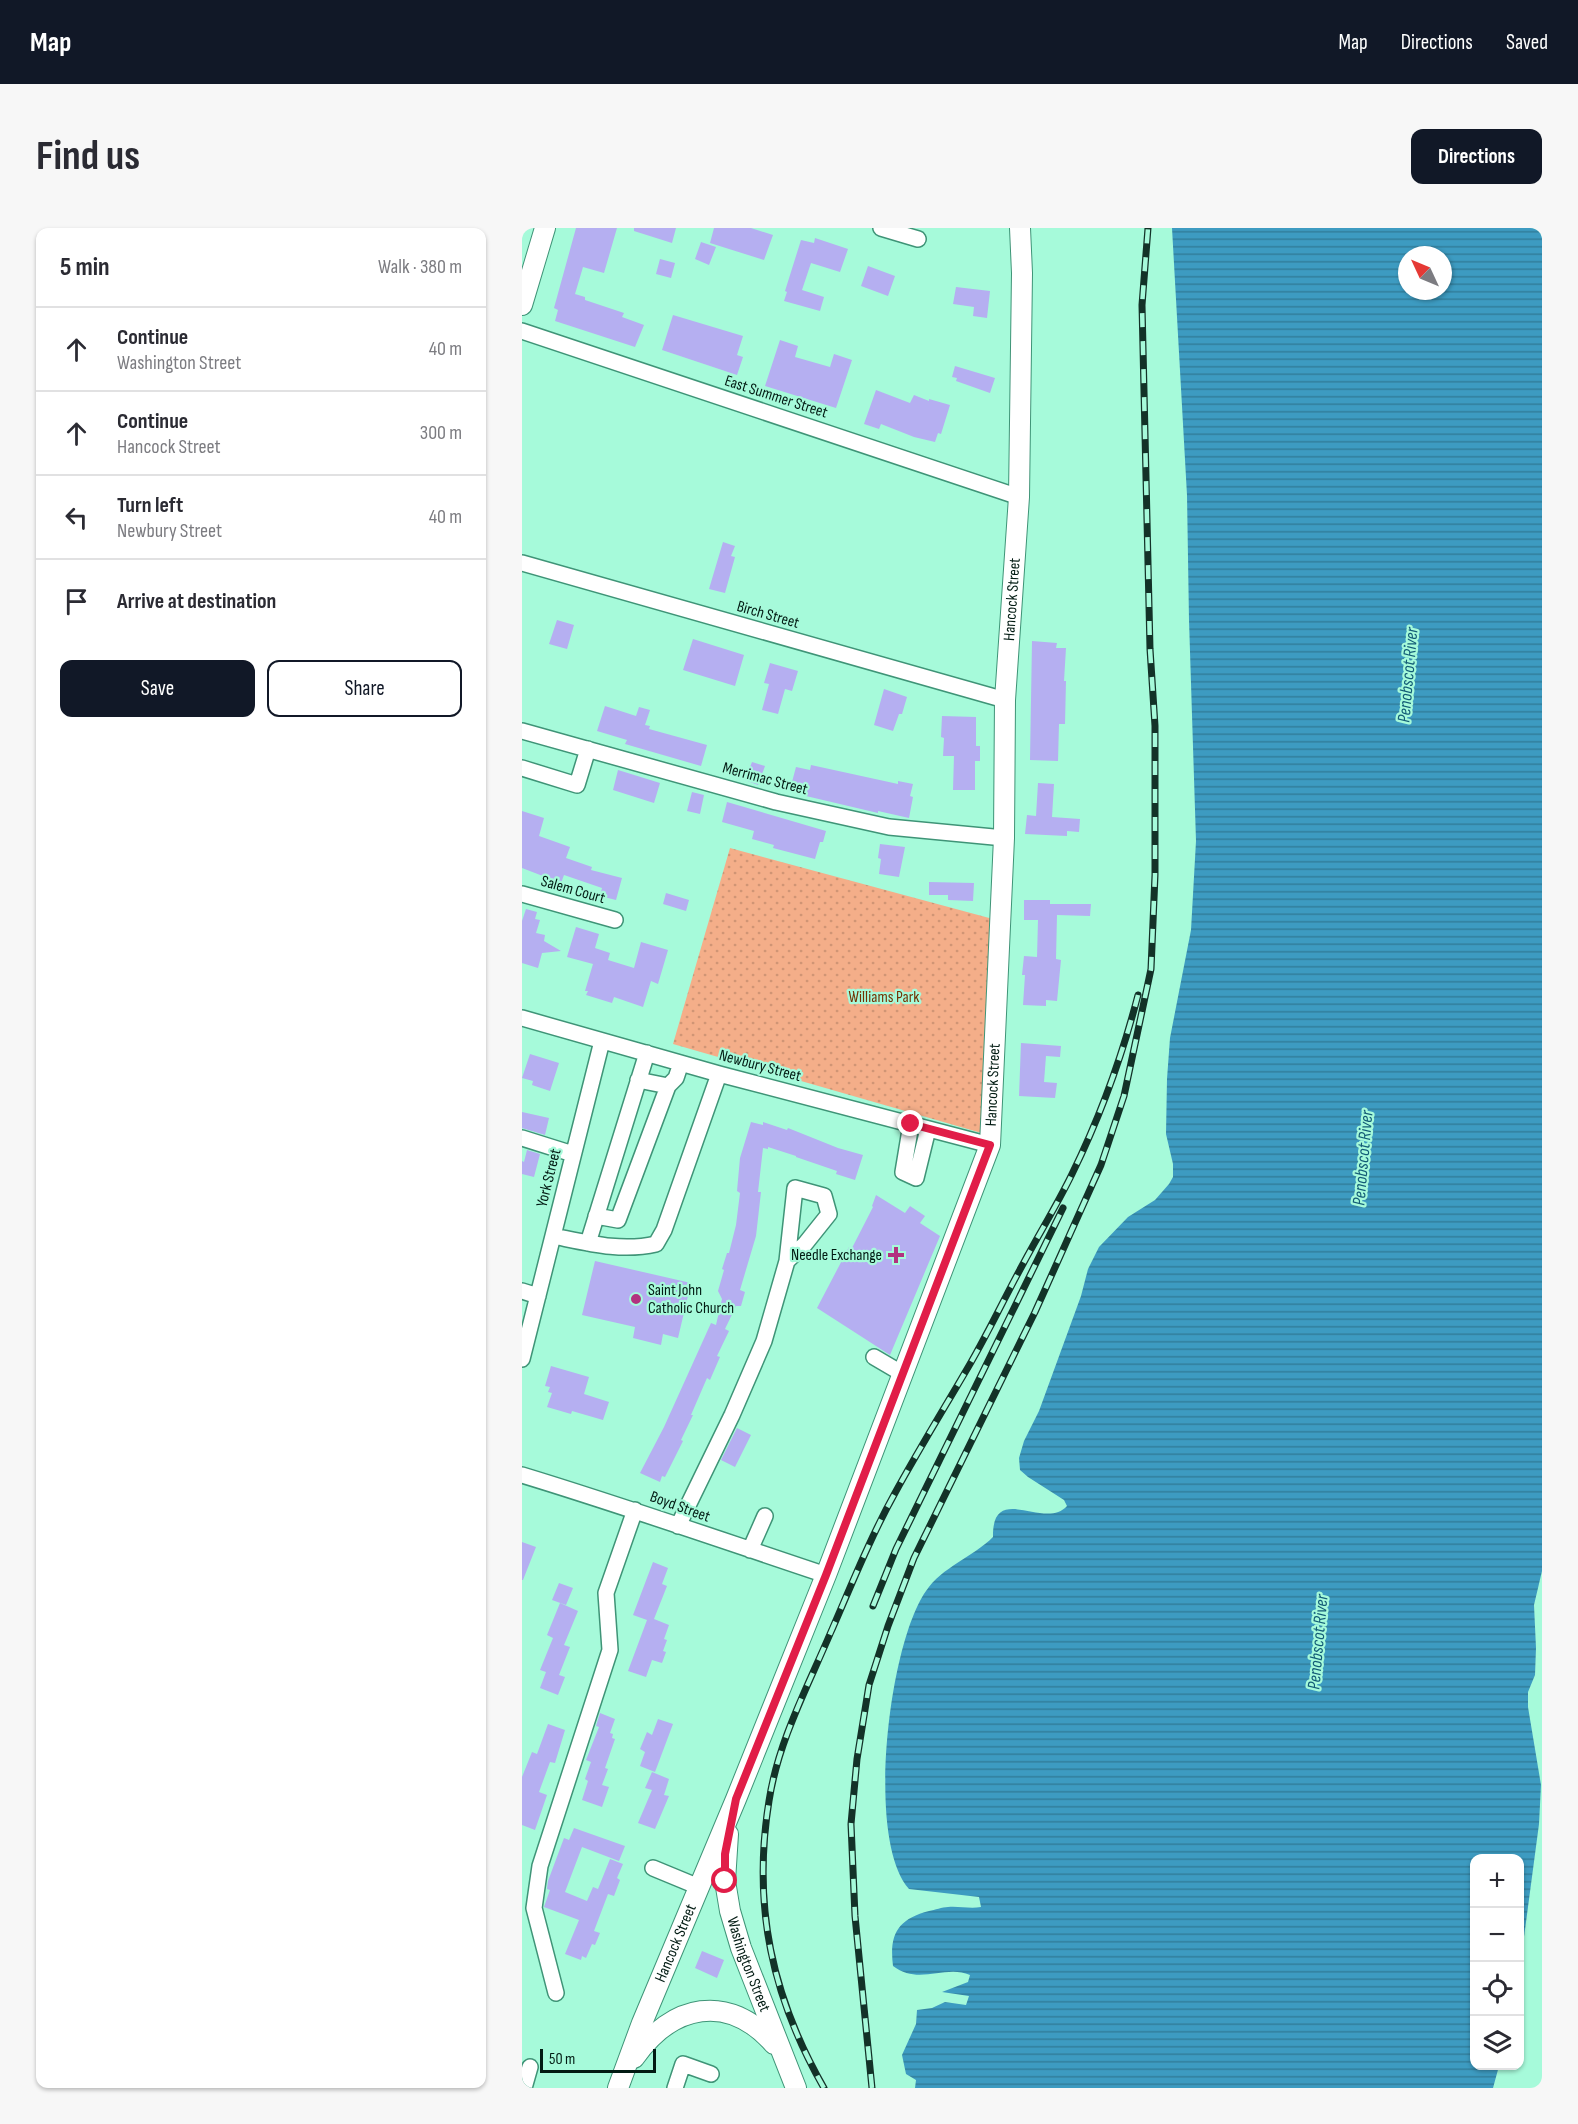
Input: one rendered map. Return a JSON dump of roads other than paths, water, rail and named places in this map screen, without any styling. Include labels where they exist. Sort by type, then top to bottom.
[{"type":"main road","points":[[522,305],[545,228]]},
{"type":"main road","name":"Hancock Street","points":[[620,2082],[642,2023],[736,1799],[826,1575],[990,1145],[1004,838],[1005,700],[1019,497],[1022,273],[1020,228]]},
{"type":"main road","name":"Washington Street","points":[[736,1799],[725,1854],[726,1895],[741,1948],[796,2088]]},
{"type":"main road","points":[[620,2082],[638,2052],[662,2028],[681,2016],[700,2011],[721,2011],[743,2018],[759,2028],[783,2056]]},
{"type":"street","points":[[881,228],[918,239]]},
{"type":"street","name":"East Summer Street","points":[[522,331],[1019,497]]},
{"type":"street","name":"Birch Street","points":[[522,563],[1005,700]]},
{"type":"street","name":"Merrimac Street","points":[[522,731],[776,802],[889,827],[1004,838]]},
{"type":"street","points":[[522,768],[577,785],[588,749]]},
{"type":"street","name":"Salem Court","points":[[522,894],[615,920]]},
{"type":"street","name":"Newbury Street","points":[[522,1018],[719,1074],[990,1145]]},
{"type":"street","name":"York Street","points":[[522,1359],[602,1041]]},
{"type":"street","points":[[588,1243],[647,1053]]},
{"type":"street","points":[[596,1216],[618,1220],[668,1086],[676,1078],[681,1063]]},
{"type":"street","points":[[553,1236],[627,1248],[656,1244],[664,1230],[719,1074]]},
{"type":"street","points":[[638,1080],[668,1086]]},
{"type":"street","points":[[911,1124],[903,1172],[916,1178],[928,1129]]},
{"type":"street","points":[[522,1138],[573,1154]]},
{"type":"street","points":[[678,1526],[764,1341],[787,1261]]},
{"type":"street","points":[[522,1291],[538,1296]]},
{"type":"street","points":[[874,1357],[903,1374]]},
{"type":"street","name":"Boyd Street","points":[[522,1475],[635,1509],[678,1526],[826,1575]]},
{"type":"street","points":[[556,1993],[534,1908],[540,1866],[610,1650],[606,1593],[635,1509]]},
{"type":"street","points":[[750,1550],[765,1516]]},
{"type":"street","points":[[653,1868],[699,1887]]},
{"type":"street","points":[[675,2088],[683,2064],[711,2074]]},
{"type":"street","points":[[524,2088],[530,2067]]},
{"type":"water","name":"Penobscot River","points":[[1172,228],[1542,228],[1542,1571],[1534,1605],[1535,1675],[1528,1692],[1528,1707],[1541,1785],[1539,1824],[1524,1937],[1524,1854],[1470,1854],[1470,2070],[1498,2070],[1493,2088],[915,2088],[916,2080],[906,2074],[902,2055],[916,2024],[917,2010],[932,2008],[945,2002],[966,2005],[969,1996],[942,1992],[968,1982],[970,1975],[961,1972],[922,1975],[903,1972],[893,1966],[894,1937],[903,1923],[918,1914],[946,1907],[981,1907],[979,1897],[909,1889],[896,1864],[888,1829],[885,1787],[887,1741],[893,1695],[913,1617],[926,1591],[940,1575],[993,1537],[995,1521],[1001,1512],[1010,1509],[1046,1514],[1057,1512],[1067,1506],[1064,1500],[1020,1470],[1019,1458],[1024,1441],[1039,1411],[1081,1296],[1088,1269],[1099,1247],[1128,1217],[1155,1200],[1173,1177],[1173,1164],[1166,1134],[1167,1079],[1170,1038],[1191,930],[1196,841],[1187,495]]},
{"type":"railway","points":[[872,2088],[855,1916],[851,1824],[857,1759],[869,1685],[914,1558],[1035,1312],[1101,1165],[1124,1096],[1151,969],[1155,875],[1155,726],[1150,649],[1142,305],[1148,228]]},
{"type":"railway","points":[[824,2088],[791,2020],[779,1985],[765,1914],[764,1840],[773,1779],[779,1758],[803,1695],[886,1510],[977,1352],[1060,1197],[1092,1131],[1110,1086],[1138,995]]},
{"type":"railway","points":[[873,1606],[896,1549],[1063,1208]]},
{"type":"place","name":"Needle Exchange","points":[[896,1255]]},
{"type":"place","name":"Saint John Catholic Church","points":[[636,1299]]},
{"type":"park label","name":"Williams Park","points":[[884,997]]}]
